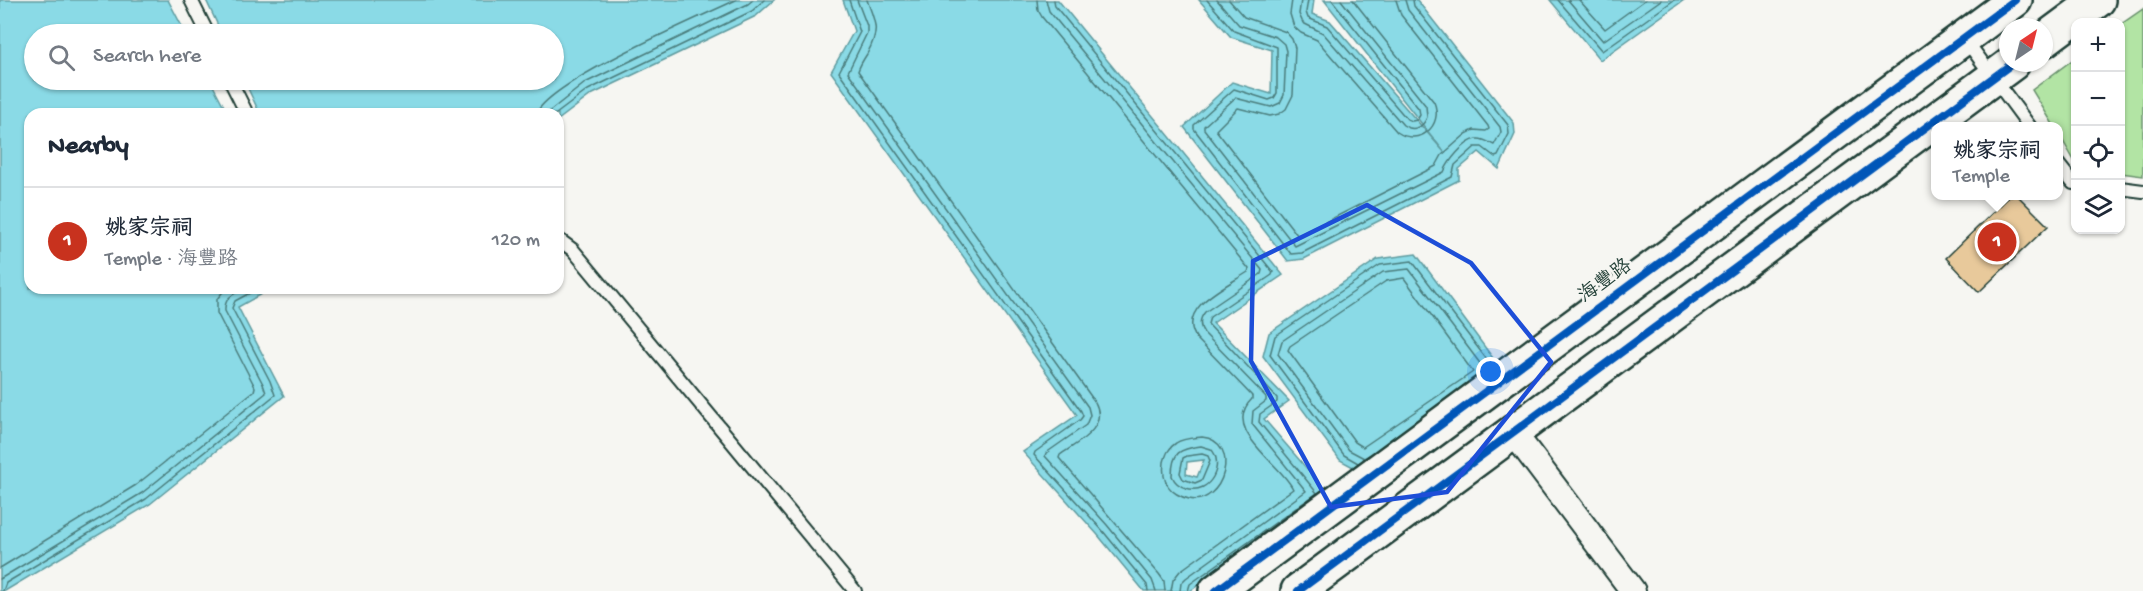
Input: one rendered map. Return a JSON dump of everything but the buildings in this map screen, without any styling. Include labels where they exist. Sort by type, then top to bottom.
[{"type":"main road","name":"海豐路","points":[[1216,591],[2015,0]]},
{"type":"main road","points":[[2053,33],[2098,0]]},
{"type":"main road","points":[[1933,122],[2000,72]]},
{"type":"main road","points":[[1298,591],[1931,123]]},
{"type":"street","points":[[1513,432],[1633,591]]},
{"type":"lane","points":[[191,0],[203,24]]},
{"type":"lane","points":[[1964,38],[1999,67]]},
{"type":"lane","points":[[2004,72],[2028,122]]},
{"type":"lane","points":[[235,90],[244,108]]},
{"type":"lane","points":[[2125,189],[2143,191]]},
{"type":"lane","points":[[564,243],[573,250],[855,591]]},
{"type":"highlighted area","points":[[1367,205],[1471,263],[1551,362],[1447,492],[1331,507],[1251,361],[1253,261]]},
{"type":"green space","points":[[2143,9],[2143,176],[2125,174],[2125,22]]},
{"type":"green space","points":[[2071,61],[2071,155],[2063,141],[2063,122],[2052,122],[2032,90]]},
{"type":"water","points":[[0,0],[168,0],[181,24],[24,24],[24,90],[215,90],[225,108],[24,108],[24,294],[261,294],[238,307],[284,396],[150,504],[5,591],[0,591]]},
{"type":"water","points":[[206,0],[774,0],[756,16],[591,95],[564,115],[564,108],[257,108],[249,90],[564,90],[564,24],[217,24]]},
{"type":"water","points":[[843,0],[1058,0],[1283,275],[1213,323],[1289,401],[1264,419],[1328,493],[1190,591],[1144,591],[1097,534],[1023,452],[1077,415],[831,72],[854,31]],"holes":[[[1204,460],[1197,477],[1186,474],[1187,462]]]},
{"type":"water","points":[[1199,0],[1314,0],[1312,14],[1330,21],[1445,153],[1324,0],[1417,0],[1514,123],[1515,134],[1499,169],[1479,152],[1459,169],[1459,180],[1304,259],[1288,261],[1184,127],[1232,82],[1271,94],[1272,50],[1231,37]]},
{"type":"water","points":[[1550,0],[1684,0],[1600,60]]},
{"type":"water","points":[[1416,254],[1507,377],[1366,474],[1340,460],[1263,356],[1269,333],[1378,259]]},
{"type":"cycle path","points":[[1216,591],[2015,0]]},
{"type":"cycle path","points":[[1933,122],[2001,72]]},
{"type":"cycle path","points":[[1298,591],[1931,124]]},
{"type":"place","name":"姚家宗祠","points":[[1997,242]]}]
